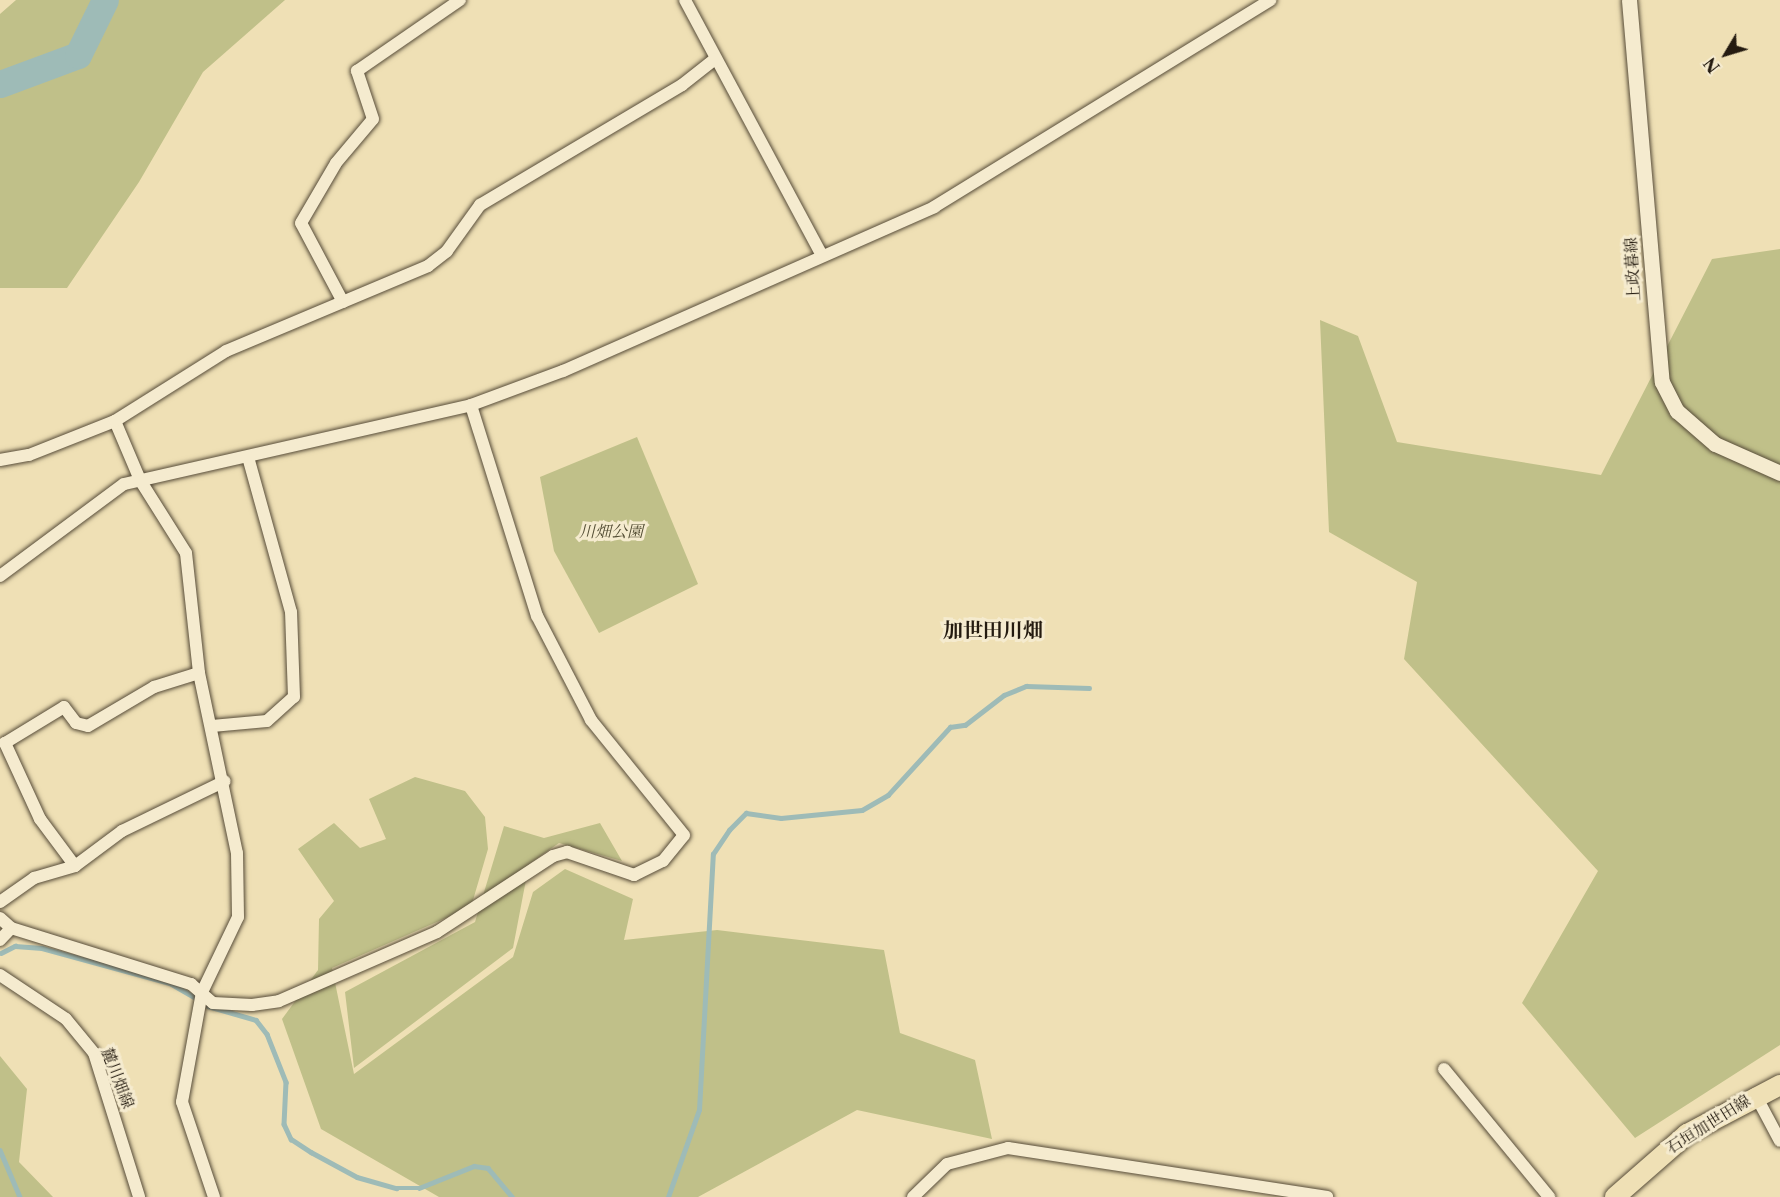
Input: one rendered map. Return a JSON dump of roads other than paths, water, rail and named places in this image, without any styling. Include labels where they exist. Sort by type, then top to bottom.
[{"type":"main road","name":"石垣加世田線","points":[[1615,1197],[1687,1134],[1755,1095],[1780,1085]]},
{"type":"street","points":[[343,302],[301,223],[336,163],[373,119],[357,71],[460,0]]},
{"type":"street","points":[[685,0],[822,256]]},
{"type":"street","points":[[0,576],[89,506],[140,480],[471,405],[563,371],[934,207],[1270,0]]},
{"type":"street","name":"上政暮線","points":[[1629,0],[1662,382],[1677,411],[1715,444],[1780,473]]},
{"type":"street","points":[[0,460],[29,454],[115,421],[201,364],[439,259],[480,205],[682,85],[715,59]]},
{"type":"street","points":[[0,918],[10,928],[202,992],[213,1003],[279,1001],[437,932],[553,856],[567,852],[634,875],[663,861],[684,835],[591,720],[537,616],[471,405]]},
{"type":"street","points":[[115,421],[140,480],[186,553],[199,672],[225,781],[237,853],[238,917],[202,992],[182,1102],[214,1197]]},
{"type":"street","points":[[212,726],[267,721],[294,696],[291,612],[248,457]]},
{"type":"street","points":[[75,866],[40,819],[5,743],[64,708],[76,723],[88,726],[154,687],[199,672]]},
{"type":"street","points":[[0,902],[34,878],[75,866],[122,831],[225,781]]},
{"type":"street","points":[[0,940],[10,928]]},
{"type":"street","name":"麓川畑線","points":[[0,975],[66,1019],[94,1053],[139,1197]]},
{"type":"street","points":[[1444,1069],[1549,1197]]},
{"type":"street","points":[[1755,1095],[1780,1141]]},
{"type":"street","points":[[913,1197],[947,1164],[1008,1148],[1327,1197]]},
{"type":"waterway","points":[[0,84],[78,55],[105,0]]},
{"type":"waterway","points":[[668,1197],[699,1110],[713,854],[729,830],[746,813],[781,818],[862,810],[888,795],[950,727],[965,725],[1004,695],[1026,686],[1089,688]]},
{"type":"waterway","points":[[1,953],[15,946],[42,948],[170,983],[199,1000]]},
{"type":"waterway","points":[[208,1006],[256,1020],[267,1034],[286,1082],[284,1124],[291,1139],[311,1152],[357,1177],[396,1188],[419,1188],[474,1166],[488,1168],[512,1197]]},
{"type":"waterway","points":[[0,1150],[20,1197]]},
{"type":"district","name":"加世田川畑","points":[[993,630]]},
{"type":"park label","name":"川畑公園","points":[[611,531]]}]
